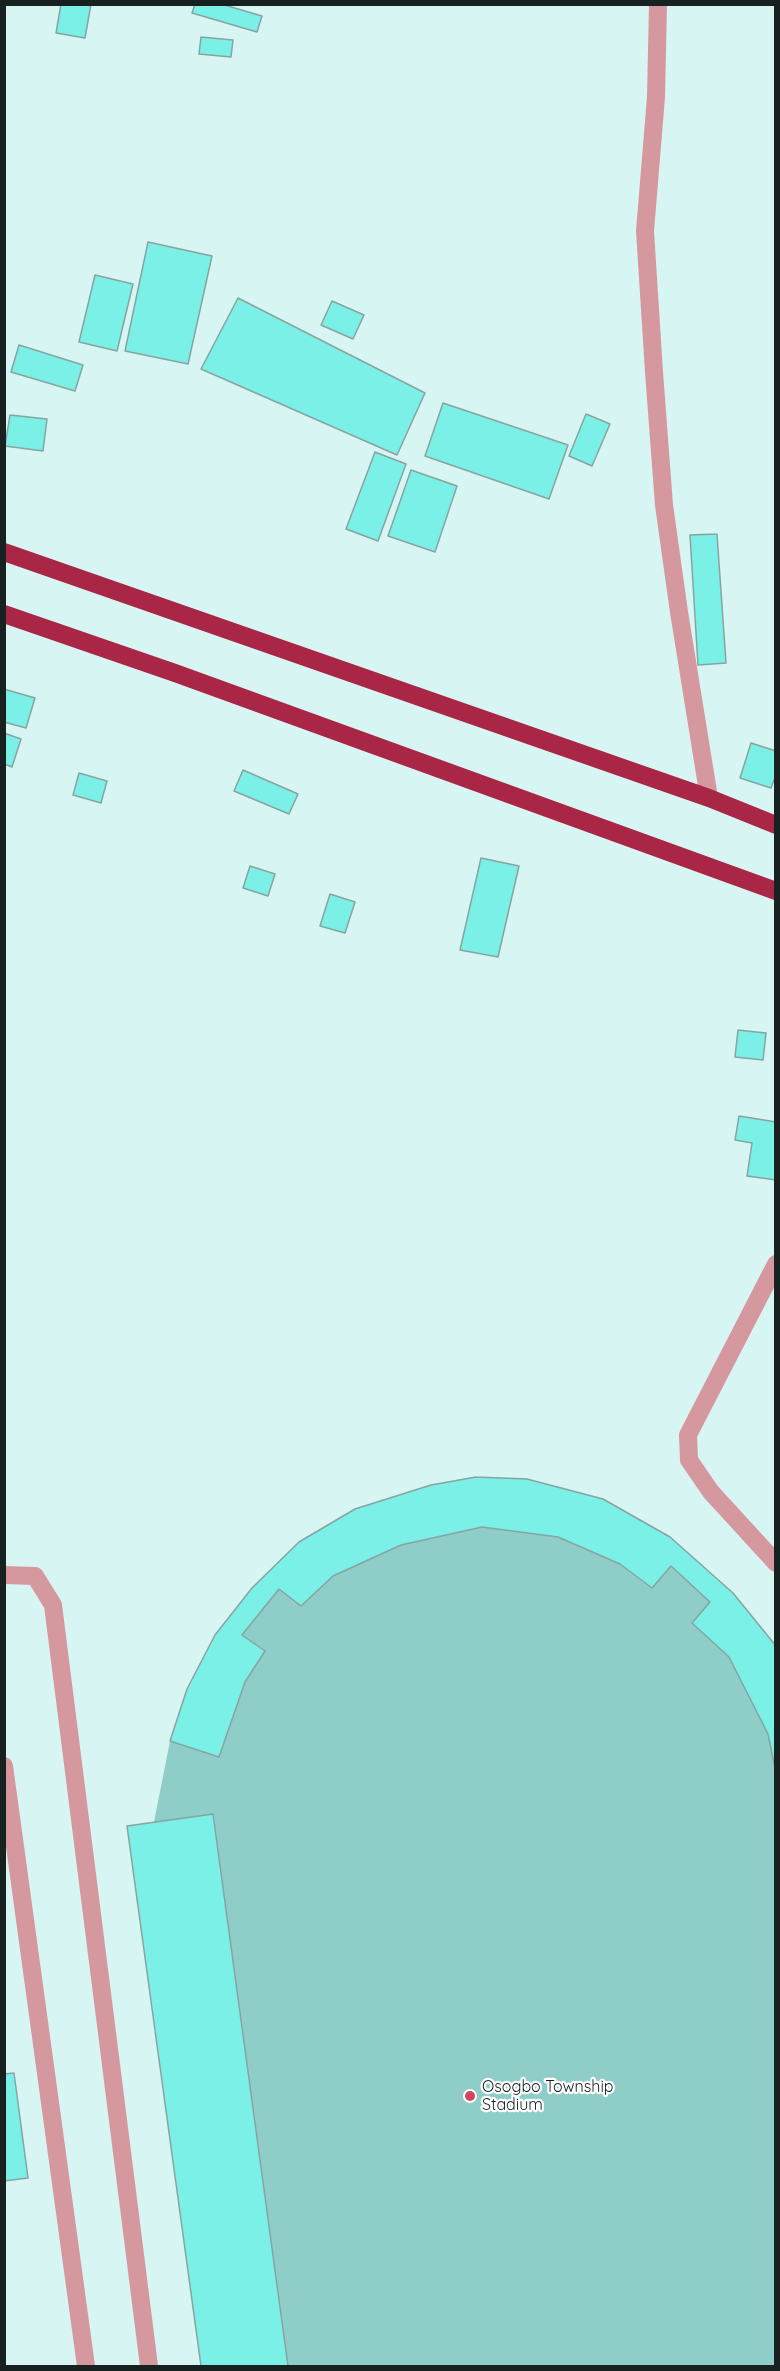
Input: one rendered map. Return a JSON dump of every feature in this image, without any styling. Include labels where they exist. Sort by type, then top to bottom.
[{"type":"highway","points":[[4,552],[709,798],[776,825]]},
{"type":"highway","points":[[4,614],[776,891]]},
{"type":"street","points":[[658,4],[656,97],[645,231],[654,372],[666,517],[709,798]]},
{"type":"street","points":[[776,1264],[688,1435],[689,1460],[711,1492],[776,1563]]},
{"type":"street","points":[[4,1575],[35,1576],[52,1605],[149,2367]]},
{"type":"street","points":[[4,1766],[86,2367]]},
{"type":"shaded area","name":"Osogbo Township Stadium","points":[[527,1479],[603,1499],[670,1537],[775,1646],[775,2366],[201,2366],[127,1826],[154,1822],[170,1741],[187,1689],[215,1635],[252,1588],[299,1542],[355,1509],[431,1485]]},
{"type":"building","points":[[61,4],[91,4],[85,38],[56,33]]},
{"type":"building","points":[[195,4],[221,4],[262,16],[257,32],[192,13]]},
{"type":"building","points":[[201,37],[233,40],[231,57],[199,54]]},
{"type":"building","points":[[148,242],[212,256],[188,364],[125,351]]},
{"type":"building","points":[[95,275],[133,284],[117,351],[79,342]]},
{"type":"building","points":[[238,298],[425,393],[397,455],[201,369]]},
{"type":"building","points":[[332,301],[364,315],[353,339],[321,325]]},
{"type":"building","points":[[19,345],[83,365],[75,391],[11,372]]},
{"type":"building","points":[[443,403],[568,445],[549,499],[425,456]]},
{"type":"building","points":[[586,414],[610,424],[592,466],[569,456]]},
{"type":"building","points":[[10,415],[47,419],[43,451],[5,446]]},
{"type":"building","points":[[375,452],[406,464],[378,541],[346,529]]},
{"type":"building","points":[[411,470],[457,486],[435,552],[388,536]]},
{"type":"building","points":[[717,534],[726,663],[698,665],[690,535]]},
{"type":"building","points":[[4,689],[35,698],[26,728],[4,722]]},
{"type":"building","points":[[4,733],[21,739],[12,767],[4,764]]},
{"type":"building","points":[[751,743],[776,751],[776,775],[771,788],[740,778]]},
{"type":"building","points":[[243,770],[298,794],[289,814],[234,791]]},
{"type":"building","points":[[79,773],[107,781],[101,803],[73,795]]},
{"type":"building","points":[[481,858],[519,866],[498,957],[460,950]]},
{"type":"building","points":[[250,866],[275,874],[268,896],[243,888]]},
{"type":"building","points":[[330,894],[355,902],[345,933],[320,926]]},
{"type":"building","points":[[738,1030],[766,1033],[763,1060],[735,1057]]},
{"type":"building","points":[[739,1116],[776,1122],[776,1180],[747,1176],[752,1143],[735,1140]]},
{"type":"building","points":[[476,1477],[527,1479],[603,1499],[670,1537],[733,1593],[776,1646],[776,1773],[768,1734],[729,1657],[692,1623],[710,1602],[671,1566],[652,1588],[620,1564],[558,1537],[482,1527],[401,1545],[333,1576],[301,1606],[279,1589],[242,1635],[265,1651],[245,1682],[219,1757],[170,1741],[187,1689],[215,1635],[252,1588],[299,1542],[355,1509],[431,1485]]},
{"type":"building","points":[[213,1814],[288,2366],[201,2366],[127,1826]]},
{"type":"building","points":[[14,2073],[28,2178],[4,2181],[4,2074]]},
{"type":"place","name":"Osogbo Township Stadium","points":[[470,2096]]}]
